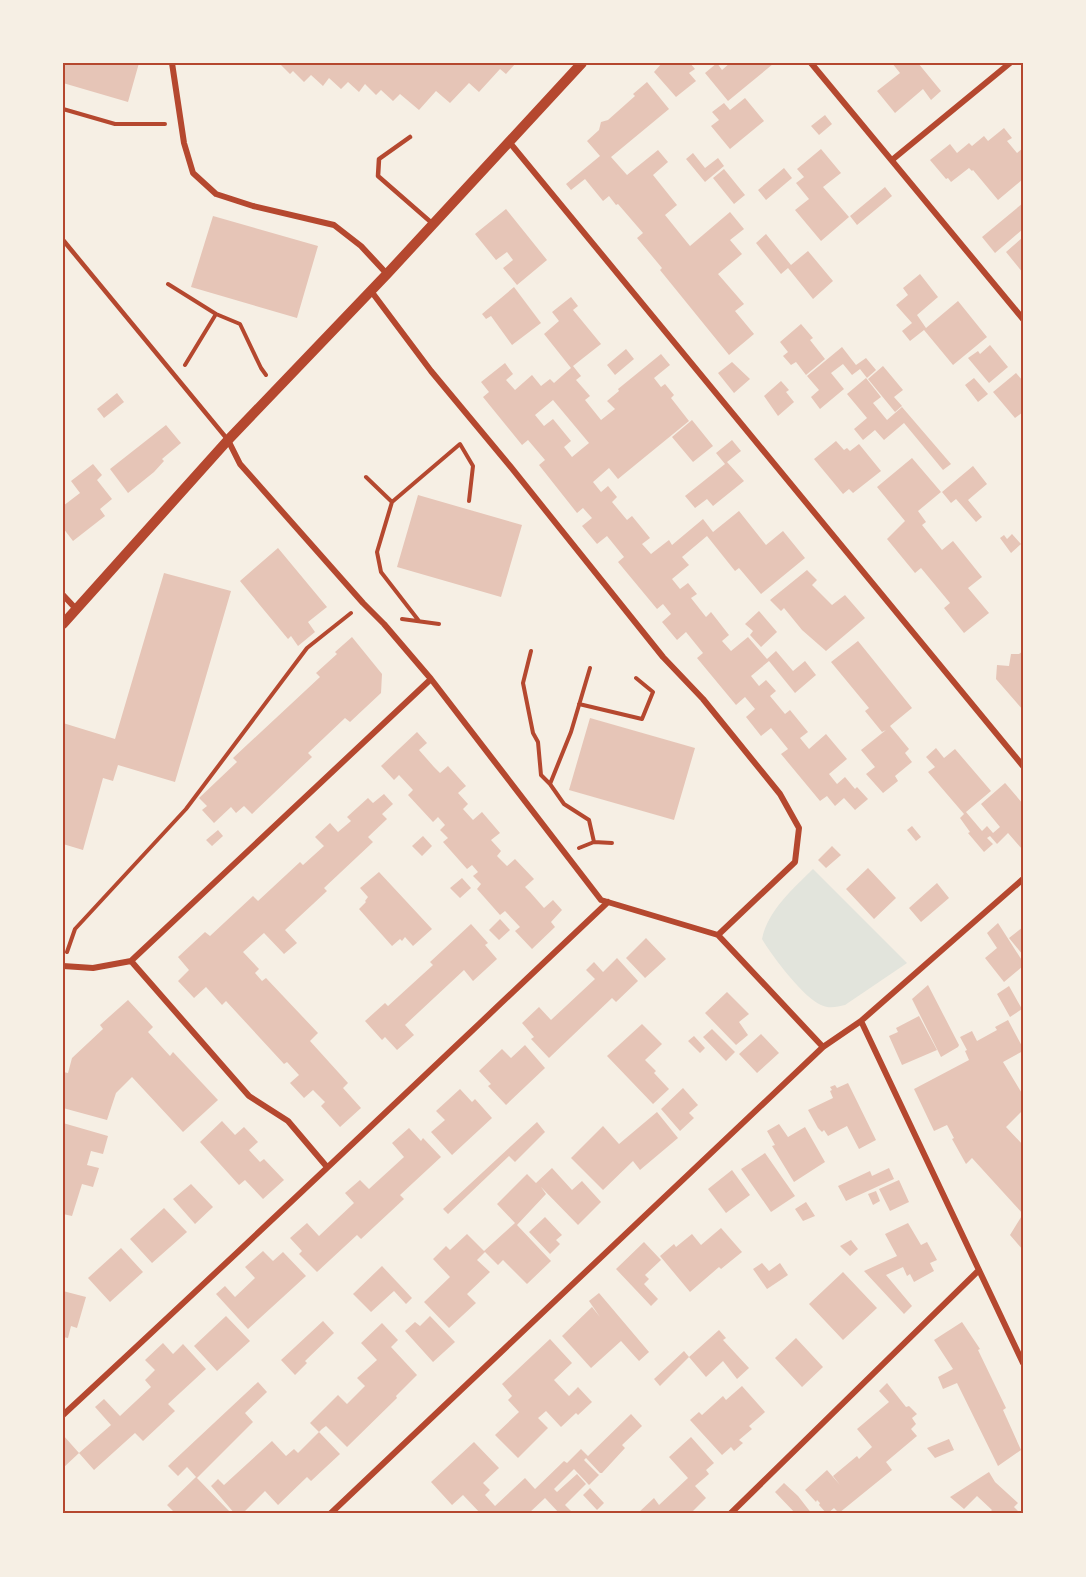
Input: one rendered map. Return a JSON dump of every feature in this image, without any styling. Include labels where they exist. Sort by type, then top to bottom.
[{"type":"street","points":[[172,63],[184,143],[193,173],[216,194],[253,206],[334,225],[361,246],[387,274]]},
{"type":"street","points":[[63,624],[228,440],[387,274],[582,63]]},
{"type":"street","points":[[811,63],[1023,319]]},
{"type":"street","points":[[892,160],[1010,63]]},
{"type":"street","points":[[510,143],[1023,766]]},
{"type":"street","points":[[371,291],[431,371],[663,657],[703,699],[780,794],[799,828],[795,862],[718,935]]},
{"type":"street","points":[[228,440],[240,464],[431,679],[601,900],[718,935],[823,1047]]},
{"type":"street","points":[[63,595],[77,610]]},
{"type":"street","points":[[63,966],[93,968],[131,961],[431,679]]},
{"type":"street","points":[[330,1514],[823,1047],[861,1021],[1023,879]]},
{"type":"street","points":[[63,1415],[228,1263],[608,902]]},
{"type":"street","points":[[131,961],[249,1096],[288,1121],[327,1167]]},
{"type":"street","points":[[861,1021],[1023,1363]]},
{"type":"street","points":[[730,1514],[979,1270]]},
{"type":"lane","points":[[410,137],[379,159],[378,176],[433,224]]},
{"type":"lane","points":[[63,240],[228,440]]},
{"type":"path","points":[[63,109],[115,124],[181,124]]},
{"type":"path","points":[[168,284],[216,314],[240,324],[261,368],[277,388]]},
{"type":"path","points":[[174,375],[188,361],[216,314]]},
{"type":"path","points":[[419,621],[381,572],[377,552],[392,502],[460,444],[473,466],[469,501]]},
{"type":"path","points":[[366,477],[392,502]]},
{"type":"path","points":[[66,955],[75,929],[186,809],[307,648],[363,603]]},
{"type":"path","points":[[384,624],[400,619],[439,624]]},
{"type":"path","points":[[531,651],[523,683],[533,733],[538,742],[541,775],[564,804],[589,820],[594,842]]},
{"type":"path","points":[[550,784],[571,732],[590,668]]},
{"type":"path","points":[[579,704],[642,719],[652,692],[636,678]]},
{"type":"path","points":[[566,857],[582,846],[594,842],[612,843]]},
{"type":"shaded area","points":[[813,869],[907,963],[845,1005],[830,1007],[814,1001],[797,986],[762,939],[765,928],[776,909]]},
{"type":"building","points":[[63,63],[139,63],[128,102],[63,83]]},
{"type":"building","points":[[279,63],[516,63],[506,74],[500,69],[479,92],[469,83],[450,103],[436,91],[419,110],[400,94],[393,101],[381,90],[376,95],[365,84],[359,92],[348,82],[341,89],[329,78],[323,86],[311,75],[304,82],[293,71],[290,74]]},
{"type":"building","points":[[662,63],[690,63],[695,69],[689,73],[696,81],[676,97],[654,72]]},
{"type":"building","points":[[717,63],[722,70],[730,63],[773,64],[728,101],[705,73]]},
{"type":"building","points":[[892,63],[918,63],[941,91],[931,100],[923,89],[895,113],[877,91],[900,73]]},
{"type":"building","points":[[647,82],[669,109],[611,157],[627,175],[658,150],[668,162],[653,175],[677,205],[665,215],[690,246],[730,212],[744,229],[730,240],[742,254],[718,274],[744,304],[735,311],[754,334],[729,355],[660,270],[662,268],[637,238],[643,233],[618,204],[616,205],[609,196],[603,201],[585,179],[571,190],[566,184],[600,156],[587,141],[599,130],[601,122],[608,120]]},
{"type":"building","points":[[745,98],[764,121],[730,149],[711,126],[719,120],[712,112],[724,103],[730,110]]},
{"type":"building","points":[[825,115],[832,124],[819,135],[811,126]]},
{"type":"building","points":[[1004,128],[1012,138],[1007,141],[1017,153],[1023,148],[1023,179],[998,200],[973,170],[969,168],[951,182],[930,160],[950,144],[957,153],[969,143],[972,146],[984,136],[988,141]]},
{"type":"building","points":[[821,149],[841,173],[823,187],[849,217],[821,241],[795,210],[809,199],[796,183],[804,177],[797,169]]},
{"type":"building","points":[[693,153],[705,168],[718,158],[724,166],[705,182],[686,159]]},
{"type":"building","points":[[784,168],[792,178],[766,200],[758,190]]},
{"type":"building","points":[[724,169],[745,195],[734,204],[713,178]]},
{"type":"building","points":[[885,187],[892,196],[857,225],[850,216]]},
{"type":"building","points":[[1023,203],[1023,229],[995,253],[982,237]]},
{"type":"building","points":[[506,209],[547,260],[517,285],[503,268],[513,260],[507,252],[496,260],[475,234]]},
{"type":"building","points":[[213,216],[318,246],[297,318],[191,287]]},
{"type":"building","points":[[766,234],[791,265],[808,251],[833,281],[813,299],[788,268],[781,274],[756,243]]},
{"type":"building","points":[[1023,237],[1023,273],[1006,252]]},
{"type":"building","points":[[920,274],[938,297],[917,315],[926,328],[958,301],[987,337],[953,365],[924,330],[910,341],[902,331],[912,323],[896,305],[908,295],[903,288]]},
{"type":"building","points":[[514,287],[541,323],[512,345],[491,316],[486,319],[482,314]]},
{"type":"building","points":[[571,297],[578,306],[573,310],[601,344],[573,366],[581,376],[576,380],[590,396],[585,400],[601,420],[615,409],[607,401],[619,391],[618,389],[661,354],[670,365],[654,378],[661,387],[665,384],[674,395],[671,398],[689,421],[618,479],[609,468],[593,482],[601,492],[608,486],[617,497],[612,502],[627,520],[632,516],[650,538],[642,544],[651,554],[669,540],[672,545],[703,519],[713,532],[739,511],[766,545],[783,531],[805,558],[761,594],[739,568],[735,571],[707,536],[682,557],[689,565],[672,579],[680,589],[688,583],[697,594],[691,598],[706,617],[711,612],[729,635],[722,641],[731,651],[748,637],[767,659],[776,651],[793,671],[805,661],[816,675],[795,693],[769,661],[751,676],[759,686],[766,680],[776,691],[770,696],[785,714],[790,710],[808,732],[800,738],[809,749],[826,734],[847,759],[829,774],[837,784],[845,777],[868,799],[855,810],[844,798],[835,806],[827,796],[820,801],[781,754],[788,749],[771,728],[761,736],[746,717],[755,709],[745,697],[736,705],[697,658],[703,653],[686,632],[677,640],[662,622],[671,614],[663,604],[657,609],[618,562],[624,557],[607,536],[597,544],[582,526],[592,518],[583,508],[577,513],[539,465],[545,460],[528,440],[522,445],[483,397],[489,392],[481,382],[505,363],[513,374],[506,380],[515,390],[532,375],[541,386],[550,379],[554,383],[571,368],[544,334],[559,321],[552,312]],"holes":[[[553,400],[589,443],[572,457],[564,447],[571,441],[553,419],[544,426],[535,415]]]},
{"type":"building","points":[[801,324],[813,338],[810,340],[825,359],[806,375],[796,362],[791,365],[783,356],[788,352],[780,342]]},
{"type":"building","points":[[990,345],[1008,367],[989,383],[968,358],[978,351],[980,354]]},
{"type":"building","points":[[842,347],[856,365],[866,358],[876,370],[867,378],[860,369],[852,375],[843,364],[831,373],[844,389],[820,409],[811,397],[819,390],[807,376]]},
{"type":"building","points":[[626,349],[634,359],[615,375],[607,365]]},
{"type":"building","points":[[732,362],[750,379],[734,393],[718,373]]},
{"type":"building","points":[[883,366],[903,390],[894,397],[902,406],[895,412],[868,379]]},
{"type":"building","points":[[1016,373],[1023,381],[1023,412],[1015,418],[993,392]]},
{"type":"building","points":[[866,378],[881,397],[873,403],[887,420],[902,407],[951,464],[943,470],[904,423],[884,440],[875,430],[863,440],[854,429],[867,418],[847,394]]},
{"type":"building","points":[[974,378],[988,394],[978,402],[965,385]]},
{"type":"building","points":[[781,381],[789,390],[786,392],[794,402],[778,416],[764,396]]},
{"type":"building","points":[[117,393],[124,402],[104,418],[97,409]]},
{"type":"building","points":[[692,420],[713,446],[693,462],[672,437]]},
{"type":"building","points":[[166,425],[181,443],[162,459],[164,461],[154,472],[128,493],[110,469]]},
{"type":"building","points":[[732,440],[741,451],[727,462],[744,481],[713,506],[707,499],[695,508],[685,496],[725,464],[716,453]]},
{"type":"building","points":[[836,441],[844,450],[847,448],[850,451],[859,444],[881,471],[853,493],[849,489],[843,494],[814,459]]},
{"type":"building","points":[[912,458],[941,492],[918,511],[926,522],[922,525],[942,550],[953,541],[982,577],[968,588],[989,613],[964,633],[944,608],[950,603],[921,568],[915,573],[887,539],[905,521],[877,487]]},
{"type":"building","points":[[93,464],[102,475],[97,480],[112,499],[100,509],[105,516],[73,541],[63,528],[63,506],[80,493],[71,481]]},
{"type":"building","points":[[973,466],[987,484],[968,500],[982,517],[976,522],[956,499],[951,503],[942,492]]},
{"type":"building","points":[[418,495],[522,525],[501,597],[397,567]]},
{"type":"building","points":[[1012,534],[1021,544],[1011,553],[1000,538],[1004,535],[1007,539]]},
{"type":"building","points":[[278,548],[327,607],[308,622],[315,632],[298,646],[291,636],[288,639],[240,581]]},
{"type":"building","points":[[807,570],[817,580],[812,585],[832,605],[845,595],[865,618],[826,651],[802,630],[784,608],[781,611],[770,600]]},
{"type":"building","points":[[164,573],[231,591],[175,782],[118,765],[113,781],[103,778],[83,850],[63,844],[63,723],[115,739]]},
{"type":"building","points":[[759,611],[777,632],[761,647],[750,635],[753,631],[745,624]]},
{"type":"building","points":[[352,637],[382,674],[381,693],[350,722],[345,718],[308,753],[312,757],[252,814],[244,806],[236,813],[231,807],[214,823],[202,810],[207,806],[199,798],[237,762],[233,758],[320,677],[316,673]]},
{"type":"building","points":[[858,641],[912,708],[890,726],[909,749],[905,753],[912,762],[895,776],[898,781],[883,793],[866,774],[875,767],[861,750],[886,730],[882,732],[865,711],[869,708],[831,662]]},
{"type":"building","points":[[1023,651],[1023,710],[996,679],[997,665],[1009,666],[1011,654],[1019,654]]},
{"type":"building","points":[[590,718],[695,748],[674,820],[569,790]]},
{"type":"building","points":[[417,732],[427,743],[419,750],[434,767],[440,773],[448,766],[466,786],[458,793],[468,804],[463,809],[473,820],[482,812],[500,833],[491,840],[501,851],[497,856],[507,866],[515,859],[534,879],[525,887],[544,908],[553,900],[562,910],[551,922],[555,927],[532,949],[515,931],[520,927],[505,911],[500,915],[477,889],[481,884],[473,876],[478,872],[472,865],[467,869],[443,842],[448,838],[440,830],[445,825],[438,817],[433,822],[408,795],[413,790],[399,775],[394,780],[381,766]]},
{"type":"building","points":[[936,748],[944,758],[955,749],[991,791],[966,812],[982,831],[987,826],[993,833],[1000,827],[981,804],[1006,784],[1023,804],[1022,849],[1008,833],[997,844],[990,836],[987,838],[993,844],[984,852],[968,833],[970,832],[960,818],[964,814],[928,772],[935,767],[926,757]]},
{"type":"building","points":[[384,794],[393,804],[382,814],[387,819],[368,837],[373,842],[324,888],[327,891],[285,930],[297,943],[284,954],[264,933],[243,952],[259,969],[255,973],[262,981],[266,978],[318,1033],[310,1041],[348,1083],[343,1088],[361,1108],[340,1127],[321,1106],[325,1102],[313,1090],[304,1098],[290,1083],[299,1075],[287,1062],[284,1064],[226,1001],[222,1005],[206,987],[194,998],[178,981],[189,970],[178,957],[205,932],[210,936],[253,896],[258,901],[300,862],[303,865],[324,846],[315,837],[330,823],[338,832],[351,821],[347,817],[368,798],[373,803]]},
{"type":"building","points":[[912,826],[921,837],[916,841],[907,830]]},
{"type":"building","points":[[218,830],[223,836],[212,846],[206,840]]},
{"type":"building","points":[[423,836],[432,846],[422,856],[412,846]]},
{"type":"building","points":[[832,846],[841,855],[826,868],[818,860]]},
{"type":"building","points":[[868,868],[896,898],[874,919],[846,889]]},
{"type":"building","points":[[379,872],[432,929],[413,946],[405,937],[392,946],[359,909],[368,897],[360,888]]},
{"type":"building","points":[[462,878],[471,888],[460,898],[450,888]]},
{"type":"building","points":[[937,883],[949,898],[921,922],[909,908]]},
{"type":"building","points":[[500,919],[510,930],[499,940],[489,930]]},
{"type":"building","points":[[998,923],[1023,962],[1023,966],[1004,982],[985,958],[997,948],[987,933]]},
{"type":"building","points":[[471,924],[488,943],[485,945],[497,959],[473,981],[464,970],[405,1025],[414,1035],[397,1050],[385,1037],[382,1040],[365,1021],[385,1003],[388,1006],[433,965],[430,962]]},
{"type":"building","points":[[1023,927],[1023,955],[1009,938]]},
{"type":"building","points":[[646,938],[666,959],[645,978],[626,958]]},
{"type":"building","points":[[617,958],[638,981],[616,1002],[612,998],[549,1058],[531,1039],[534,1037],[522,1023],[539,1007],[551,1020],[595,979],[586,970],[594,962],[603,972]]},
{"type":"building","points":[[928,985],[959,1045],[941,1057],[912,999]]},
{"type":"building","points":[[1009,986],[1022,1009],[1010,1017],[997,994]]},
{"type":"building","points":[[727,992],[749,1014],[739,1022],[748,1035],[736,1045],[705,1013]]},
{"type":"building","points":[[128,1000],[153,1027],[148,1032],[170,1056],[173,1052],[218,1100],[183,1132],[132,1077],[116,1093],[107,1120],[63,1108],[63,1072],[68,1073],[72,1058],[103,1029],[100,1025]]},
{"type":"building","points":[[919,1016],[937,1050],[902,1065],[889,1036],[898,1032],[896,1028]]},
{"type":"building","points":[[1008,1020],[1023,1048],[1023,1051],[1003,1062],[1023,1095],[1023,1110],[1006,1127],[1023,1145],[1023,1214],[972,1158],[966,1164],[947,1125],[934,1131],[914,1089],[969,1060],[960,1037],[972,1031],[977,1041],[997,1030],[995,1027]]},
{"type":"building","points":[[642,1024],[662,1044],[645,1060],[669,1089],[653,1104],[607,1056]]},
{"type":"building","points":[[712,1029],[735,1052],[726,1061],[703,1037]]},
{"type":"building","points":[[761,1034],[779,1053],[757,1073],[739,1054]]},
{"type":"building","points":[[694,1036],[705,1048],[700,1053],[688,1041]]},
{"type":"building","points":[[525,1045],[545,1068],[506,1105],[488,1086],[491,1084],[479,1071],[502,1049],[511,1058]]},
{"type":"building","points":[[848,1083],[876,1140],[859,1149],[847,1126],[828,1136],[824,1130],[822,1132],[818,1128],[808,1110],[833,1098],[830,1087],[835,1085],[837,1088]]},
{"type":"building","points":[[683,1088],[698,1105],[689,1113],[694,1118],[680,1131],[661,1109]]},
{"type":"building","points":[[460,1089],[472,1102],[475,1099],[492,1118],[452,1155],[431,1132],[445,1120],[436,1111]]},
{"type":"building","points":[[657,1112],[678,1138],[640,1170],[633,1161],[603,1190],[571,1158],[603,1126],[619,1144]]},
{"type":"building","points":[[222,1121],[235,1135],[244,1127],[258,1142],[249,1150],[260,1162],[264,1159],[284,1180],[263,1199],[245,1180],[239,1185],[200,1142]]},
{"type":"building","points":[[537,1122],[545,1132],[515,1162],[509,1156],[448,1214],[443,1209]]},
{"type":"building","points":[[63,1123],[108,1136],[103,1154],[91,1151],[87,1165],[99,1168],[93,1187],[82,1184],[72,1216],[63,1214]]},
{"type":"building","points":[[779,1124],[788,1137],[805,1127],[825,1162],[794,1182],[772,1146],[775,1145],[767,1131]]},
{"type":"building","points":[[409,1128],[421,1141],[423,1138],[441,1157],[400,1195],[404,1199],[361,1239],[357,1235],[317,1272],[299,1254],[302,1251],[290,1238],[307,1223],[319,1236],[354,1203],[345,1193],[360,1180],[369,1189],[404,1157],[392,1143]]},
{"type":"building","points":[[765,1153],[795,1196],[771,1212],[741,1169]]},
{"type":"building","points":[[552,1168],[572,1190],[582,1181],[601,1202],[578,1225],[541,1187],[546,1194],[517,1225],[551,1261],[527,1284],[503,1260],[498,1265],[485,1252],[477,1260],[490,1272],[467,1294],[476,1303],[449,1328],[424,1302],[450,1277],[433,1259],[446,1246],[450,1250],[467,1234],[484,1251],[515,1223],[497,1204],[527,1174],[536,1183]]},
{"type":"building","points":[[889,1168],[894,1179],[846,1201],[838,1186],[870,1171],[872,1176]]},
{"type":"building","points":[[732,1170],[750,1195],[726,1213],[708,1189]]},
{"type":"building","points":[[899,1180],[909,1202],[890,1211],[879,1189]]},
{"type":"building","points":[[191,1184],[213,1207],[195,1224],[173,1199]]},
{"type":"building","points":[[876,1191],[880,1201],[873,1205],[868,1194]]},
{"type":"building","points":[[806,1202],[815,1216],[803,1221],[795,1209]]},
{"type":"building","points":[[164,1208],[187,1232],[152,1263],[130,1239]]},
{"type":"building","points":[[1023,1214],[1023,1250],[1010,1235]]},
{"type":"building","points":[[545,1217],[562,1235],[556,1240],[560,1244],[550,1254],[529,1232]]},
{"type":"building","points":[[908,1223],[921,1245],[927,1242],[937,1260],[930,1263],[934,1271],[914,1282],[910,1274],[907,1276],[903,1267],[886,1275],[912,1306],[904,1314],[864,1271],[897,1256],[885,1234]]},
{"type":"building","points":[[721,1228],[742,1252],[721,1269],[719,1267],[690,1292],[660,1256],[674,1244],[676,1247],[692,1234],[701,1245]]},
{"type":"building","points":[[851,1240],[858,1249],[850,1256],[840,1246]]},
{"type":"building","points":[[644,1242],[661,1260],[645,1275],[649,1279],[644,1284],[658,1299],[651,1306],[616,1269]]},
{"type":"building","points":[[121,1248],[143,1272],[110,1302],[88,1278]]},
{"type":"building","points":[[263,1251],[273,1261],[283,1252],[306,1276],[248,1329],[216,1294],[225,1286],[235,1297],[255,1278],[245,1267]]},
{"type":"building","points":[[762,1263],[769,1271],[780,1263],[788,1275],[767,1289],[753,1269]]},
{"type":"building","points":[[382,1266],[412,1298],[406,1304],[394,1291],[371,1312],[353,1294]]},
{"type":"building","points":[[843,1272],[877,1308],[843,1340],[809,1304]]},
{"type":"building","points":[[63,1291],[86,1297],[77,1328],[71,1326],[68,1338],[63,1337]]},
{"type":"building","points":[[599,1293],[649,1352],[639,1361],[621,1341],[591,1368],[562,1336],[592,1307],[600,1317],[589,1301]]},
{"type":"building","points":[[226,1316],[250,1341],[217,1371],[194,1346]]},
{"type":"building","points":[[430,1316],[455,1342],[433,1362],[405,1331],[415,1322],[420,1326]]},
{"type":"building","points":[[323,1321],[334,1333],[305,1361],[307,1363],[295,1375],[281,1360]]},
{"type":"building","points":[[962,1322],[980,1349],[978,1350],[1006,1408],[1003,1410],[1021,1450],[998,1466],[957,1383],[943,1389],[938,1377],[953,1369],[934,1340]]},
{"type":"building","points":[[382,1323],[398,1340],[391,1347],[417,1375],[347,1447],[326,1426],[319,1432],[310,1423],[338,1395],[347,1404],[365,1386],[357,1378],[377,1360],[361,1343]]},
{"type":"building","points":[[719,1330],[726,1338],[723,1340],[749,1368],[737,1379],[723,1361],[706,1377],[689,1357]]},
{"type":"building","points":[[796,1338],[823,1367],[802,1387],[775,1358]]},
{"type":"building","points":[[550,1339],[572,1363],[554,1380],[569,1396],[578,1387],[592,1402],[561,1427],[546,1411],[538,1418],[548,1428],[518,1458],[495,1435],[519,1412],[508,1400],[512,1396],[502,1384]]},
{"type":"building","points":[[163,1343],[173,1354],[183,1344],[206,1369],[168,1404],[175,1411],[143,1441],[135,1433],[94,1470],[79,1453],[111,1425],[95,1407],[104,1399],[120,1416],[151,1387],[145,1380],[155,1370],[145,1360]]},
{"type":"building","points":[[684,1351],[689,1357],[660,1386],[654,1379]]},
{"type":"building","points":[[258,1382],[267,1392],[245,1413],[253,1422],[197,1478],[187,1467],[178,1476],[168,1466]]},
{"type":"building","points":[[887,1383],[906,1407],[909,1406],[917,1414],[912,1418],[916,1424],[911,1429],[917,1436],[886,1462],[892,1470],[839,1513],[834,1508],[827,1514],[819,1505],[820,1503],[817,1500],[816,1502],[805,1490],[827,1470],[840,1485],[833,1476],[857,1456],[859,1459],[872,1447],[857,1429],[889,1402],[879,1391]]},
{"type":"building","points":[[742,1386],[765,1412],[749,1426],[752,1429],[739,1440],[743,1443],[734,1451],[731,1447],[722,1455],[690,1420],[699,1412],[702,1415],[723,1396],[726,1400]]},
{"type":"building","points":[[631,1414],[642,1426],[622,1445],[625,1448],[602,1473],[586,1458],[584,1460],[599,1475],[589,1485],[574,1469],[554,1489],[557,1492],[577,1474],[586,1484],[565,1505],[574,1514],[560,1514],[545,1498],[528,1514],[481,1514],[463,1495],[452,1505],[431,1482],[474,1442],[499,1468],[483,1483],[490,1490],[485,1495],[495,1506],[525,1478],[535,1489],[564,1461],[567,1463],[581,1449],[588,1456]]},
{"type":"building","points":[[319,1432],[340,1454],[311,1481],[307,1477],[278,1505],[265,1491],[242,1514],[235,1514],[211,1486],[218,1479],[224,1485],[272,1441],[286,1456],[294,1449],[298,1453]]},
{"type":"building","points":[[63,1435],[79,1453],[63,1468]]},
{"type":"building","points":[[691,1437],[714,1463],[706,1470],[709,1474],[695,1486],[706,1498],[690,1514],[637,1514],[654,1498],[659,1505],[688,1478],[669,1457]]},
{"type":"building","points":[[949,1439],[954,1450],[935,1458],[927,1448]]},
{"type":"building","points":[[989,1472],[995,1482],[1018,1503],[1014,1507],[1021,1514],[988,1514],[992,1510],[977,1496],[964,1509],[950,1497]]},
{"type":"building","points":[[196,1477],[230,1512],[228,1514],[176,1514],[167,1505]]},
{"type":"building","points":[[784,1483],[812,1514],[796,1514],[775,1492]]},
{"type":"building","points":[[590,1488],[604,1503],[597,1510],[583,1495]]}]
